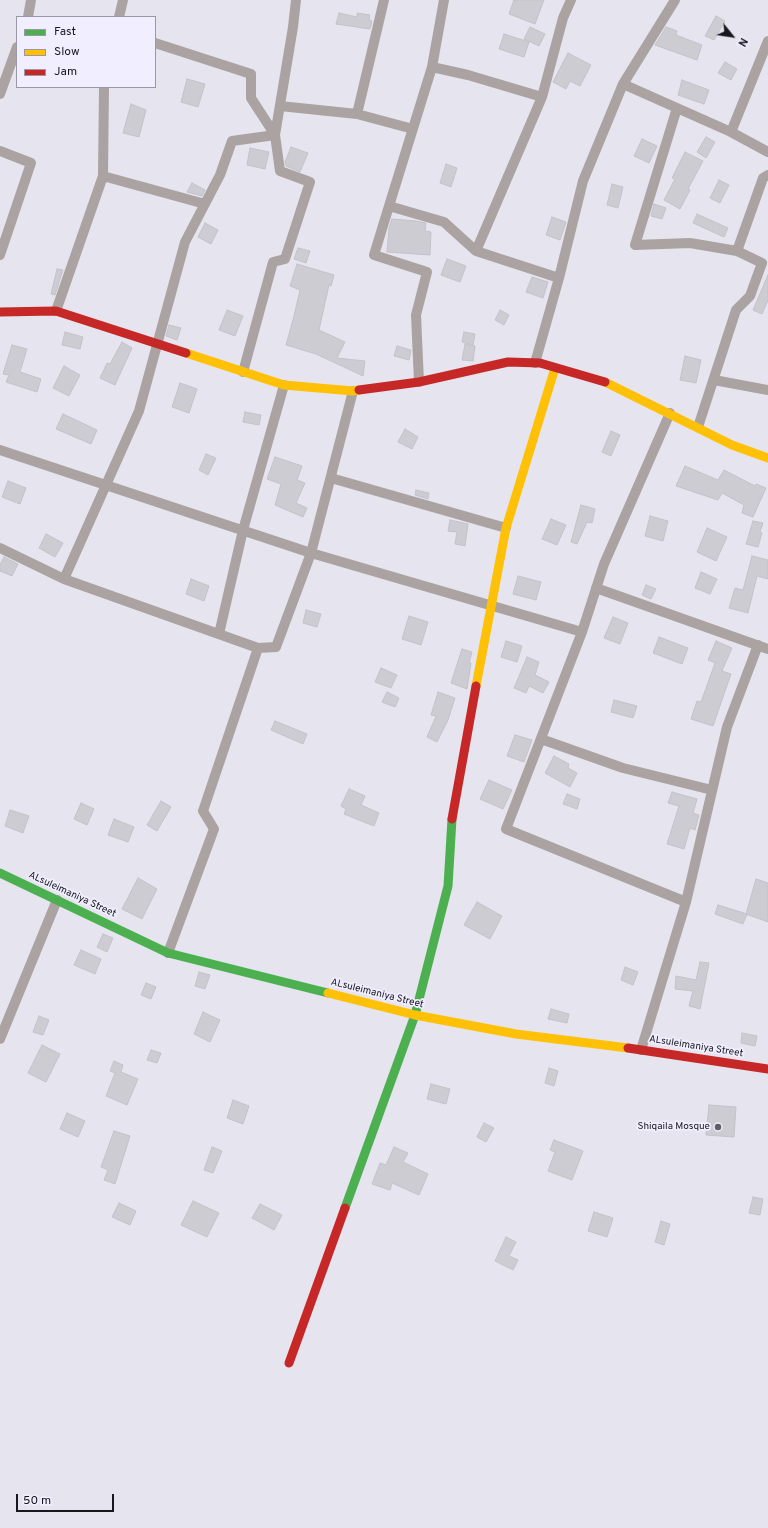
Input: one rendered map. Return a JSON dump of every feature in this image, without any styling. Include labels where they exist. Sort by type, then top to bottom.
[{"type":"street","points":[[28,16],[31,0]]},
{"type":"street","points":[[119,16],[123,0]]},
{"type":"street","points":[[243,372],[273,262],[285,259],[310,182],[280,171],[275,135],[296,0]]},
{"type":"street","points":[[357,114],[384,0]]},
{"type":"street","points":[[419,382],[416,315],[427,272],[374,255],[432,67],[444,0]]},
{"type":"street","points":[[476,251],[542,96],[563,18],[571,0]]},
{"type":"street","points":[[535,363],[559,278],[583,181],[623,84],[675,0]]},
{"type":"street","points":[[731,132],[768,41]]},
{"type":"street","points":[[156,43],[251,74],[251,98],[275,135]]},
{"type":"street","points":[[0,94],[16,50]]},
{"type":"street","points":[[432,67],[468,75],[542,96]]},
{"type":"street","points":[[623,84],[731,132],[768,152]]},
{"type":"street","points":[[56,311],[103,176],[104,88]]},
{"type":"street","points":[[280,106],[357,114],[413,129]]},
{"type":"street","points":[[677,108],[635,245],[690,243],[736,251],[762,263],[750,296],[736,310],[698,427]]},
{"type":"street","points":[[64,579],[139,411],[185,242],[220,176],[232,141],[275,135]]},
{"type":"street","points":[[0,151],[31,163],[0,255]]},
{"type":"street","points":[[736,251],[763,178],[768,175]]},
{"type":"street","points":[[103,176],[205,204]]},
{"type":"street","points":[[389,206],[444,222],[476,251],[559,278]]},
{"type":"street","points":[[0,312],[56,311],[284,385],[353,391],[419,382],[508,362],[535,363],[609,383],[732,445],[768,458]]},
{"type":"street","points":[[289,1363],[415,1015],[448,886],[452,810],[506,528],[555,368]]},
{"type":"street","points":[[714,380],[768,390]]},
{"type":"street","points":[[219,634],[243,530],[284,385]]},
{"type":"street","points":[[0,548],[64,579],[258,648],[276,647],[311,553],[353,391]]},
{"type":"street","points":[[670,413],[604,564],[582,632],[506,829],[686,902]]},
{"type":"street","points":[[0,450],[311,553],[582,632]]},
{"type":"street","points":[[331,478],[506,528]]},
{"type":"street","points":[[596,588],[768,649]]},
{"type":"street","points":[[642,1050],[686,902],[727,727],[758,645]]},
{"type":"street","points":[[168,953],[214,829],[203,811],[258,648]]},
{"type":"street","points":[[541,739],[623,768],[712,790]]},
{"type":"street","name":"ALsuleimaniya Street","points":[[0,873],[168,953],[415,1015],[516,1034],[642,1050],[768,1069]]},
{"type":"street","points":[[0,1039],[58,900]]},
{"type":"building","points":[[514,0],[544,0],[535,24],[509,14]]},
{"type":"building","points":[[339,13],[357,17],[357,13],[370,15],[369,20],[372,21],[370,29],[336,24]]},
{"type":"building","points":[[716,16],[725,21],[714,40],[705,36]]},
{"type":"building","points":[[530,27],[545,34],[539,46],[524,39]]},
{"type":"building","points":[[666,27],[677,31],[676,35],[702,45],[697,60],[655,45]]},
{"type":"building","points":[[504,34],[529,42],[524,57],[499,49]]},
{"type":"building","points":[[568,53],[591,65],[580,86],[570,81],[566,89],[553,82]]},
{"type":"building","points":[[725,62],[737,69],[731,80],[718,73]]},
{"type":"building","points":[[187,79],[205,84],[198,107],[181,102]]},
{"type":"building","points":[[682,80],[709,90],[704,104],[678,95]]},
{"type":"building","points":[[131,104],[146,110],[139,137],[123,133]]},
{"type":"building","points":[[706,137],[715,142],[706,158],[697,152]]},
{"type":"building","points":[[642,139],[657,146],[649,163],[634,156]]},
{"type":"building","points":[[291,147],[308,153],[300,172],[286,166],[285,162]]},
{"type":"building","points":[[250,148],[269,152],[265,169],[247,165]]},
{"type":"building","points":[[685,152],[703,161],[688,189],[690,190],[680,209],[664,200],[675,179],[672,178]]},
{"type":"building","points":[[446,164],[457,168],[451,187],[440,183]]},
{"type":"building","points":[[719,180],[729,185],[720,203],[710,198]]},
{"type":"building","points":[[192,183],[205,190],[202,196],[187,192]]},
{"type":"building","points":[[612,184],[623,187],[618,208],[607,205]]},
{"type":"building","points":[[654,204],[666,208],[662,219],[651,216]]},
{"type":"building","points":[[697,214],[728,228],[724,237],[693,223]]},
{"type":"building","points":[[552,217],[566,222],[560,240],[546,235]]},
{"type":"building","points":[[392,219],[426,223],[425,231],[431,232],[430,255],[387,252],[389,228]]},
{"type":"building","points":[[205,223],[218,230],[211,244],[198,237]]},
{"type":"building","points":[[298,248],[310,251],[306,263],[294,259]]},
{"type":"building","points":[[447,259],[466,266],[460,282],[441,275]]},
{"type":"building","points":[[297,264],[334,275],[331,286],[329,285],[319,330],[345,342],[337,358],[365,361],[363,376],[316,354],[286,345],[300,290],[290,286]]},
{"type":"building","points":[[57,269],[63,270],[55,295],[51,294]]},
{"type":"building","points":[[768,275],[768,300],[762,314],[753,310]]},
{"type":"building","points":[[532,277],[548,282],[543,298],[526,292]]},
{"type":"building","points":[[227,310],[243,316],[235,336],[219,330]]},
{"type":"building","points":[[500,310],[509,315],[504,325],[495,320]]},
{"type":"building","points":[[169,325],[181,328],[177,340],[166,336]]},
{"type":"building","points":[[65,332],[83,337],[80,349],[62,345]]},
{"type":"building","points":[[464,332],[475,334],[473,345],[462,342]]},
{"type":"building","points":[[122,342],[132,348],[115,385],[100,378],[107,363],[110,364]]},
{"type":"building","points":[[465,344],[475,346],[473,361],[462,360]]},
{"type":"building","points":[[12,345],[27,349],[20,372],[41,379],[37,392],[6,382],[9,375],[3,374]]},
{"type":"building","points":[[397,346],[411,350],[409,360],[394,356]]},
{"type":"building","points":[[685,356],[701,360],[696,383],[680,380]]},
{"type":"building","points":[[64,366],[80,375],[69,396],[53,388]]},
{"type":"building","points":[[180,383],[197,389],[189,413],[172,407]]},
{"type":"building","points":[[245,412],[261,415],[259,425],[243,422]]},
{"type":"building","points":[[63,414],[97,430],[91,444],[56,429]]},
{"type":"building","points":[[405,429],[418,437],[412,449],[398,442]]},
{"type":"building","points":[[611,431],[620,435],[611,456],[602,452]]},
{"type":"building","points":[[206,454],[216,458],[208,475],[199,470]]},
{"type":"building","points":[[275,457],[302,466],[297,480],[305,483],[296,503],[307,508],[303,517],[275,505],[281,484],[267,479]]},
{"type":"building","points":[[685,466],[718,480],[724,470],[755,486],[756,484],[766,488],[753,517],[742,513],[744,505],[722,493],[718,500],[676,486]]},
{"type":"building","points":[[8,481],[26,488],[20,504],[2,497]]},
{"type":"building","points":[[416,490],[429,493],[428,499],[415,495]]},
{"type":"building","points":[[581,505],[595,509],[592,523],[587,522],[577,544],[571,542]]},
{"type":"building","points":[[650,516],[668,521],[663,541],[645,536]]},
{"type":"building","points":[[551,519],[566,525],[557,545],[542,539]]},
{"type":"building","points":[[450,520],[468,524],[465,546],[455,544],[457,532],[448,531]]},
{"type":"building","points":[[753,521],[763,523],[758,547],[746,544]]},
{"type":"building","points":[[707,528],[727,537],[716,561],[697,552]]},
{"type":"building","points":[[46,534],[63,543],[55,557],[39,548]]},
{"type":"building","points":[[752,556],[768,560],[768,579],[757,576],[748,613],[729,608],[735,588],[743,590]]},
{"type":"building","points":[[4,557],[18,564],[12,576],[0,571],[0,565]]},
{"type":"building","points":[[701,572],[717,579],[710,594],[695,588]]},
{"type":"building","points":[[518,576],[541,582],[536,600],[513,594]]},
{"type":"building","points":[[191,579],[209,586],[204,601],[186,594]]},
{"type":"building","points":[[646,585],[656,589],[651,599],[642,595]]},
{"type":"building","points":[[306,610],[321,614],[317,627],[303,623]]},
{"type":"building","points":[[409,616],[428,622],[421,645],[402,639]]},
{"type":"building","points":[[613,617],[628,623],[620,644],[604,638]]},
{"type":"building","points":[[659,637],[688,648],[682,664],[653,653]]},
{"type":"building","points":[[506,641],[522,646],[517,662],[501,657]]},
{"type":"building","points":[[716,641],[732,648],[722,671],[731,674],[713,726],[691,719],[697,701],[701,702],[715,663],[708,660]]},
{"type":"building","points":[[462,649],[472,652],[469,663],[471,663],[467,689],[451,683]]},
{"type":"building","points":[[527,657],[539,662],[535,675],[549,682],[543,693],[529,686],[526,693],[514,688]]},
{"type":"building","points":[[381,668],[397,675],[391,688],[375,682]]},
{"type":"building","points":[[387,692],[399,698],[395,707],[382,702]]},
{"type":"building","points":[[438,692],[455,698],[448,720],[437,742],[427,737],[436,716],[431,715]]},
{"type":"building","points":[[614,700],[637,706],[633,718],[611,712]]},
{"type":"building","points":[[275,721],[307,734],[303,744],[271,730]]},
{"type":"building","points":[[515,735],[532,740],[524,762],[507,756]]},
{"type":"building","points":[[554,756],[569,764],[568,768],[577,773],[570,787],[545,773]]},
{"type":"building","points":[[489,780],[512,790],[503,809],[480,799]]},
{"type":"building","points":[[349,789],[365,796],[361,805],[379,813],[374,826],[344,814],[346,809],[341,806]]},
{"type":"building","points":[[672,792],[697,799],[693,813],[699,815],[695,830],[690,828],[684,849],[667,844],[679,806],[668,803]]},
{"type":"building","points":[[567,794],[580,799],[577,809],[563,804]]},
{"type":"building","points":[[161,801],[171,807],[157,831],[147,825]]},
{"type":"building","points":[[81,803],[94,809],[87,825],[74,819]]},
{"type":"building","points":[[10,810],[29,816],[23,833],[5,826]]},
{"type":"building","points":[[114,819],[134,827],[128,842],[108,835]]},
{"type":"building","points":[[138,878],[157,889],[142,919],[122,909]]},
{"type":"building","points":[[756,879],[768,883],[768,922],[746,914]]},
{"type":"building","points":[[477,902],[502,916],[490,939],[464,925]]},
{"type":"building","points":[[718,905],[747,914],[743,924],[715,914]]},
{"type":"building","points":[[103,934],[113,938],[107,952],[97,947]]},
{"type":"building","points":[[81,950],[101,959],[95,974],[74,965]]},
{"type":"building","points":[[700,962],[709,963],[700,1009],[689,1006],[693,991],[675,989],[676,976],[696,980]]},
{"type":"building","points":[[625,967],[638,972],[633,985],[621,980]]},
{"type":"building","points":[[199,972],[210,975],[205,989],[195,986]]},
{"type":"building","points":[[146,983],[156,987],[151,999],[141,995]]},
{"type":"building","points":[[551,1009],[569,1014],[567,1023],[548,1019]]},
{"type":"building","points":[[203,1012],[220,1020],[210,1042],[194,1034]]},
{"type":"building","points":[[39,1016],[49,1020],[43,1035],[33,1032]]},
{"type":"building","points":[[742,1033],[757,1036],[755,1046],[741,1043]]},
{"type":"building","points":[[42,1045],[60,1054],[46,1082],[28,1073]]},
{"type":"building","points":[[151,1050],[161,1053],[157,1063],[147,1060]]},
{"type":"building","points":[[114,1061],[123,1065],[121,1072],[138,1079],[127,1105],[106,1096],[115,1073],[110,1071]]},
{"type":"building","points":[[549,1068],[558,1071],[554,1086],[545,1083]]},
{"type":"building","points":[[431,1084],[450,1089],[446,1104],[427,1099]]},
{"type":"building","points":[[233,1100],[249,1106],[243,1124],[227,1118]]},
{"type":"building","points":[[709,1105],[736,1107],[734,1137],[706,1135]]},
{"type":"building","points":[[67,1113],[85,1121],[78,1137],[60,1129]]},
{"type":"building","points":[[484,1123],[494,1128],[486,1142],[477,1137]]},
{"type":"building","points":[[114,1131],[130,1136],[115,1184],[104,1180],[108,1170],[101,1167]]},
{"type":"building","points":[[554,1140],[583,1151],[572,1180],[548,1171],[555,1152],[550,1150]]},
{"type":"building","points":[[212,1147],[222,1151],[213,1173],[204,1170]]},
{"type":"building","points":[[394,1147],[408,1153],[403,1162],[428,1174],[419,1195],[392,1183],[390,1190],[372,1184],[380,1163],[386,1165]]},
{"type":"building","points":[[753,1197],[763,1199],[760,1215],[749,1213]]},
{"type":"building","points":[[193,1201],[219,1213],[207,1237],[181,1225]]},
{"type":"building","points":[[119,1203],[136,1211],[130,1225],[112,1217]]},
{"type":"building","points":[[260,1204],[282,1215],[274,1230],[252,1218]]},
{"type":"building","points":[[594,1212],[613,1218],[607,1237],[588,1231]]},
{"type":"building","points":[[661,1221],[670,1224],[664,1245],[655,1242]]},
{"type":"building","points":[[506,1237],[516,1242],[509,1256],[518,1260],[513,1270],[495,1261]]},
{"type":"traffic: fast","points":[[345,1208],[415,1015],[448,886],[452,819]]},
{"type":"traffic: fast","points":[[0,873],[168,953],[328,993]]},
{"type":"traffic: slow","points":[[186,353],[284,385],[353,391],[359,390]]},
{"type":"traffic: slow","points":[[476,686],[506,528],[555,368]]},
{"type":"traffic: slow","points":[[605,382],[732,445],[768,458]]},
{"type":"traffic: slow","points":[[328,993],[415,1015],[516,1034],[628,1048]]},
{"type":"traffic: jam","points":[[0,312],[56,311],[186,353]]},
{"type":"traffic: jam","points":[[359,390],[419,382],[508,362],[540,363],[605,382]]},
{"type":"traffic: jam","points":[[452,819],[476,686]]},
{"type":"traffic: jam","points":[[628,1048],[768,1069]]},
{"type":"traffic: jam","points":[[289,1363],[345,1208]]},
{"type":"place","name":"Shiqaila Mosque","points":[[718,1127]]}]
